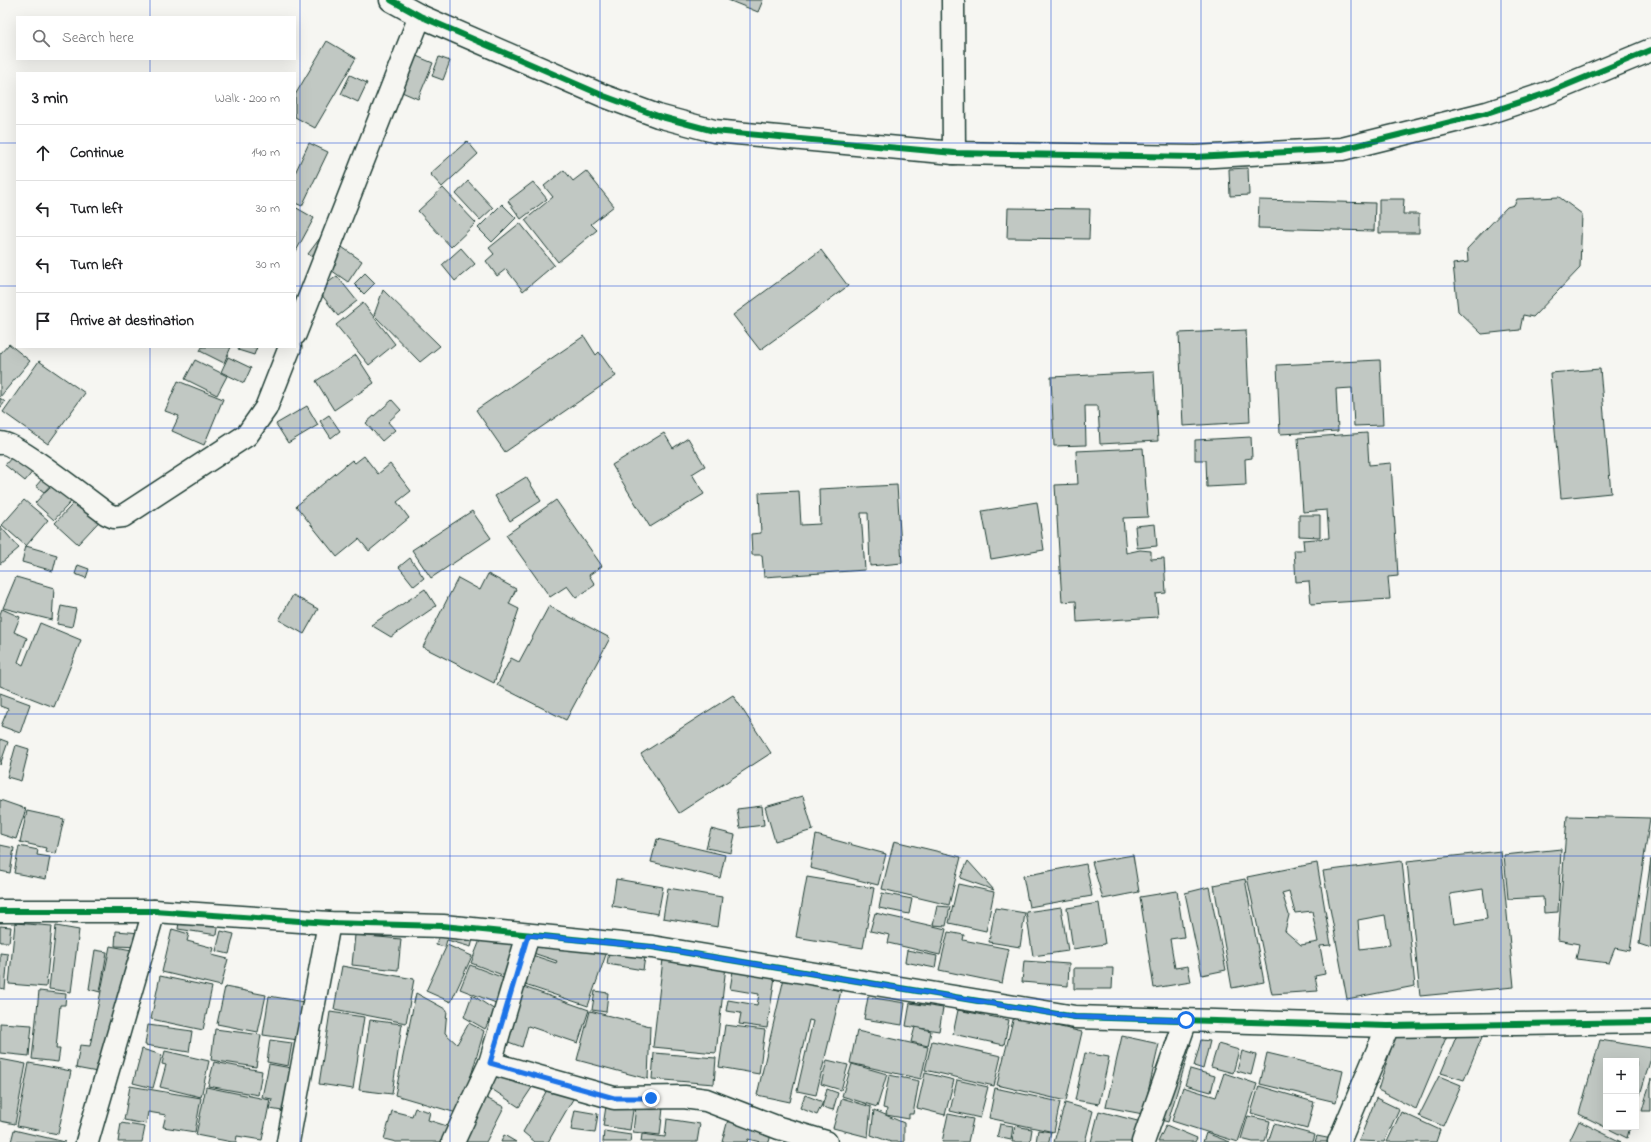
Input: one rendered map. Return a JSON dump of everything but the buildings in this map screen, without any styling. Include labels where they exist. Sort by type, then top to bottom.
[{"type":"street","points":[[391,0],[420,16],[604,96],[658,116],[721,132],[954,153],[1196,157],[1342,149],[1487,113],[1550,92],[1651,50]]},
{"type":"street","points":[[953,0],[954,153]]},
{"type":"street","points":[[296,331],[420,16]]},
{"type":"street","points":[[0,442],[4,442],[20,451],[107,514],[114,517],[123,516],[247,435],[266,408],[290,348]]},
{"type":"street","points":[[0,911],[154,911],[329,923],[444,926],[652,947],[1074,1017],[1388,1026],[1651,1022]]},
{"type":"street","points":[[87,1142],[154,911]]},
{"type":"street","points":[[293,1141],[329,923]]},
{"type":"street","points":[[453,1142],[490,1063],[528,935]]},
{"type":"street","points":[[1143,1142],[1186,1020]]},
{"type":"street","points":[[1340,1142],[1388,1026]]},
{"type":"street","points":[[490,1063],[614,1098],[684,1097],[706,1100],[779,1128],[826,1142]]},
{"type":"cycle path","points":[[391,0],[420,16],[604,96],[658,116],[714,131],[954,153],[1196,157],[1342,149],[1487,113],[1550,92],[1651,50]]},
{"type":"cycle path","points":[[0,911],[154,911],[329,923],[443,926],[652,947],[1075,1017],[1388,1026],[1651,1022]]},
{"type":"route","points":[[651,1098],[614,1098],[490,1063],[528,935],[652,947],[1074,1017],[1186,1020]]}]
